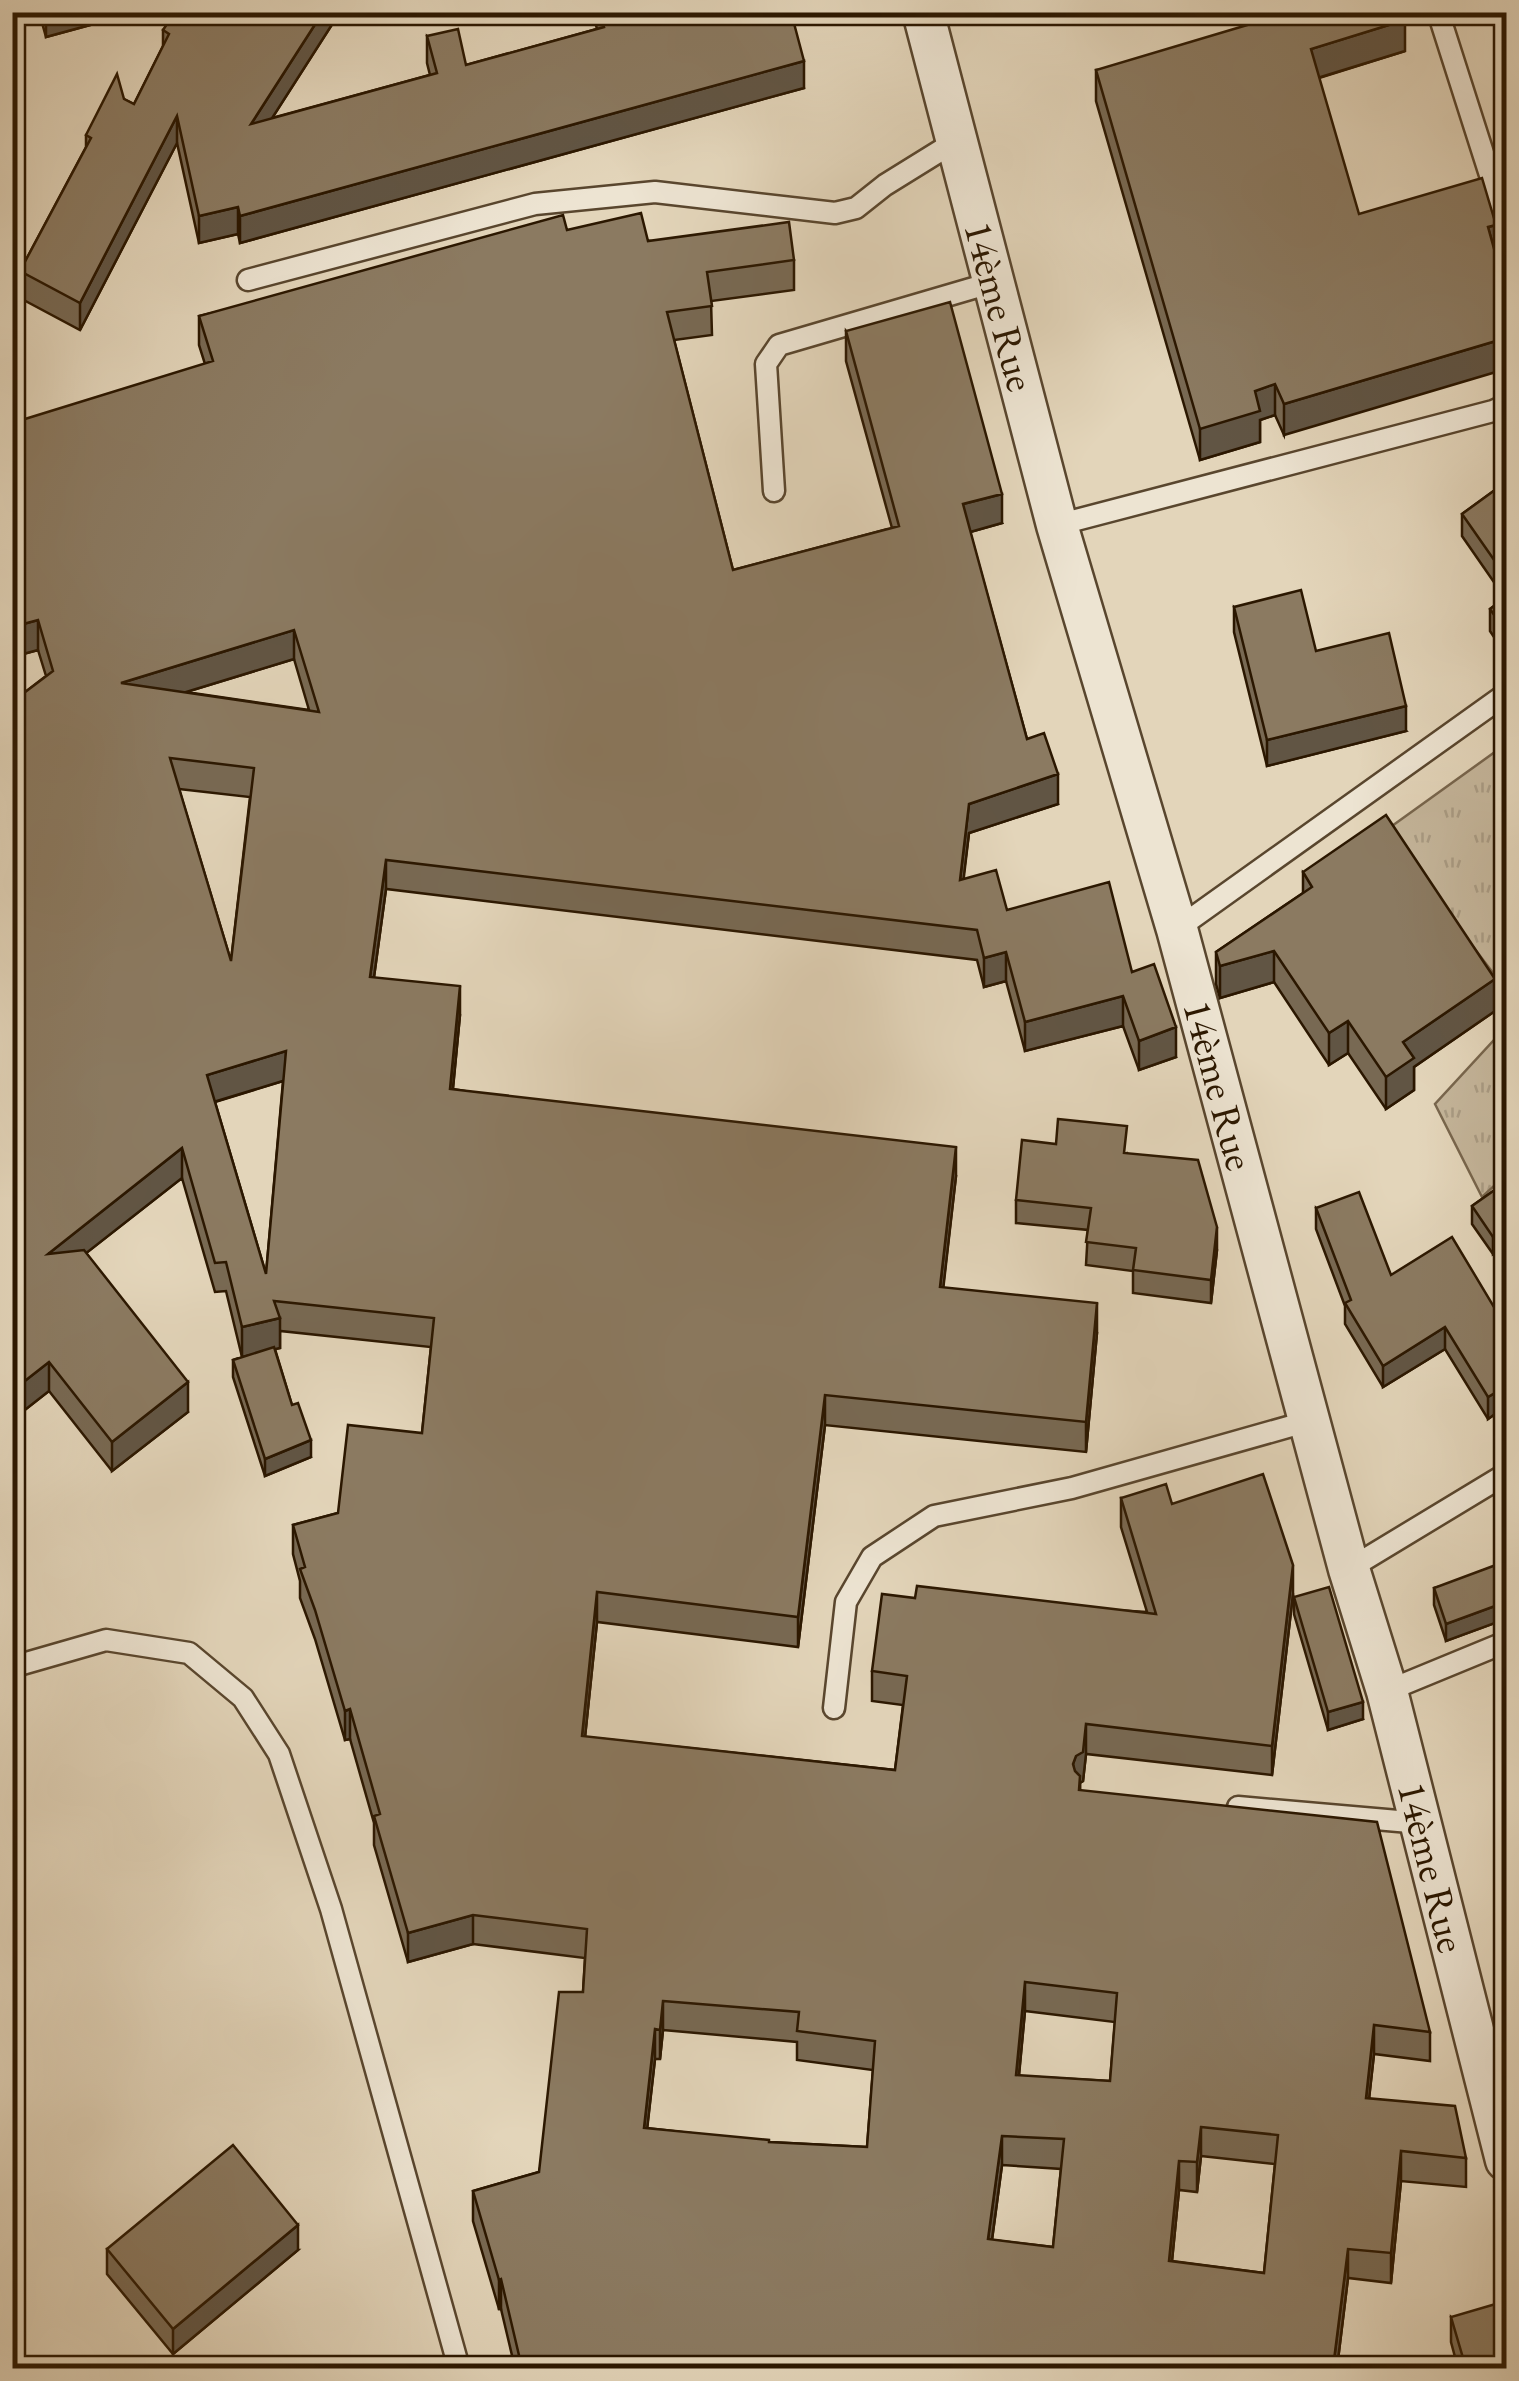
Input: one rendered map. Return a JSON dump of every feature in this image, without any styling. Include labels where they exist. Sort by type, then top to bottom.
[{"type":"street","name":"14ème Rue","points":[[922,12],[1058,525],[1177,929],[1349,1569],[1387,1690],[1506,2160]]},
{"type":"lane","points":[[1438,12],[1506,224]]},
{"type":"lane","points":[[248,280],[534,204],[655,192],[835,213],[856,208],[956,141]]},
{"type":"lane","points":[[774,492],[766,364],[779,345],[994,282]]},
{"type":"lane","points":[[1058,525],[1506,405]]},
{"type":"lane","points":[[1177,929],[1506,694]]},
{"type":"lane","points":[[834,1708],[846,1602],[872,1556],[934,1516],[1072,1488],[1309,1421]]},
{"type":"lane","points":[[1349,1569],[1506,1474]]},
{"type":"lane","points":[[12,1667],[106,1640],[189,1653],[243,1698],[279,1754],[331,1909],[459,2368]]},
{"type":"lane","points":[[1387,1690],[1506,1642]]},
{"type":"lane","points":[[1224,1806],[1421,1823]]},
{"type":"green space","points":[[1506,744],[1506,990],[1385,831]]},
{"type":"green space","points":[[1506,1027],[1506,1175],[1482,1197],[1435,1104]]},
{"type":"building","points":[[175,12],[323,12],[251,124],[437,73],[427,36],[458,29],[466,65],[604,27],[600,12],[791,12],[804,61],[240,216],[238,207],[199,216],[177,116],[80,303],[20,271],[91,138],[86,135],[117,74],[124,99],[134,104],[169,34],[163,30]]},
{"type":"building","points":[[1291,12],[1403,12],[1405,20],[1311,49],[1359,214],[1482,178],[1496,225],[1488,227],[1506,292],[1506,338],[1284,404],[1275,384],[1255,391],[1260,411],[1200,429],[1096,70]]},
{"type":"building","points":[[641,213],[648,241],[789,222],[794,260],[707,272],[712,306],[667,312],[733,570],[899,526],[846,331],[950,302],[1002,494],[963,504],[1027,739],[1044,733],[1058,774],[969,804],[960,880],[996,870],[1007,910],[1109,882],[1132,972],[1154,964],[1176,1027],[1139,1041],[1123,996],[1025,1022],[1006,952],[984,958],[977,930],[386,860],[370,977],[460,986],[450,1089],[956,1147],[940,1287],[1097,1303],[1086,1422],[825,1395],[798,1617],[597,1592],[582,1736],[895,1770],[907,1676],[872,1671],[882,1594],[915,1598],[917,1586],[1156,1614],[1121,1498],[1166,1484],[1172,1504],[1263,1474],[1293,1565],[1272,1746],[1086,1724],[1083,1752],[1073,1764],[1080,1776],[1079,1790],[1377,1822],[1430,2032],[1374,2025],[1366,2098],[1455,2106],[1466,2158],[1401,2151],[1391,2253],[1348,2249],[1333,2368],[522,2368],[501,2279],[473,2191],[539,2172],[559,1992],[583,1992],[587,1929],[473,1915],[408,1933],[374,1816],[380,1814],[350,1709],[345,1711],[300,1569],[305,1567],[293,1525],[338,1513],[348,1425],[422,1433],[434,1318],[274,1301],[280,1318],[242,1327],[226,1262],[215,1263],[182,1148],[48,1254],[84,1250],[188,1382],[112,1442],[49,1362],[12,1391],[12,702],[53,671],[38,620],[12,627],[12,423],[213,361],[199,316],[563,215],[567,230]],"holes":[[[294,630],[319,712],[121,683]],[[170,758],[254,768],[231,961]],[[286,1051],[266,1274],[207,1075]],[[1025,1982],[1117,1993],[1110,2081],[1016,2075]],[[663,2001],[799,2012],[797,2031],[875,2041],[867,2147],[769,2142],[644,2128],[655,2029],[660,2030]],[[1201,2127],[1278,2135],[1264,2273],[1169,2261],[1179,2161],[1197,2162]],[[1002,2136],[1064,2139],[1053,2247],[988,2239]]]},
{"type":"building","points":[[1506,482],[1506,577],[1462,514]]},
{"type":"building","points":[[1301,590],[1316,651],[1389,633],[1406,706],[1267,740],[1234,607]]},
{"type":"building","points":[[1506,597],[1506,632],[1490,609]]},
{"type":"building","points":[[1386,815],[1495,979],[1403,1042],[1414,1058],[1386,1077],[1348,1021],[1329,1033],[1274,951],[1220,966],[1216,952],[1312,887],[1303,872]]},
{"type":"building","points":[[1058,1119],[1127,1126],[1124,1153],[1198,1160],[1217,1227],[1211,1280],[1133,1270],[1136,1248],[1086,1242],[1091,1208],[1016,1200],[1022,1140],[1056,1144]]},
{"type":"building","points":[[1506,1182],[1506,1228],[1493,1237],[1472,1206]]},
{"type":"building","points":[[1359,1192],[1391,1275],[1452,1237],[1506,1327],[1506,1408],[1495,1393],[1488,1397],[1445,1327],[1383,1366],[1345,1303],[1351,1300],[1316,1208]]},
{"type":"building","points":[[274,1347],[292,1405],[298,1403],[311,1440],[265,1459],[233,1360]]},
{"type":"building","points":[[1504,1562],[1506,1602],[1446,1624],[1434,1588]]},
{"type":"building","points":[[1329,1587],[1363,1702],[1328,1712],[1294,1597]]},
{"type":"building","points":[[233,2145],[298,2225],[173,2329],[107,2249]]},
{"type":"building","points":[[1506,2301],[1506,2368],[1466,2368],[1451,2317]]}]
